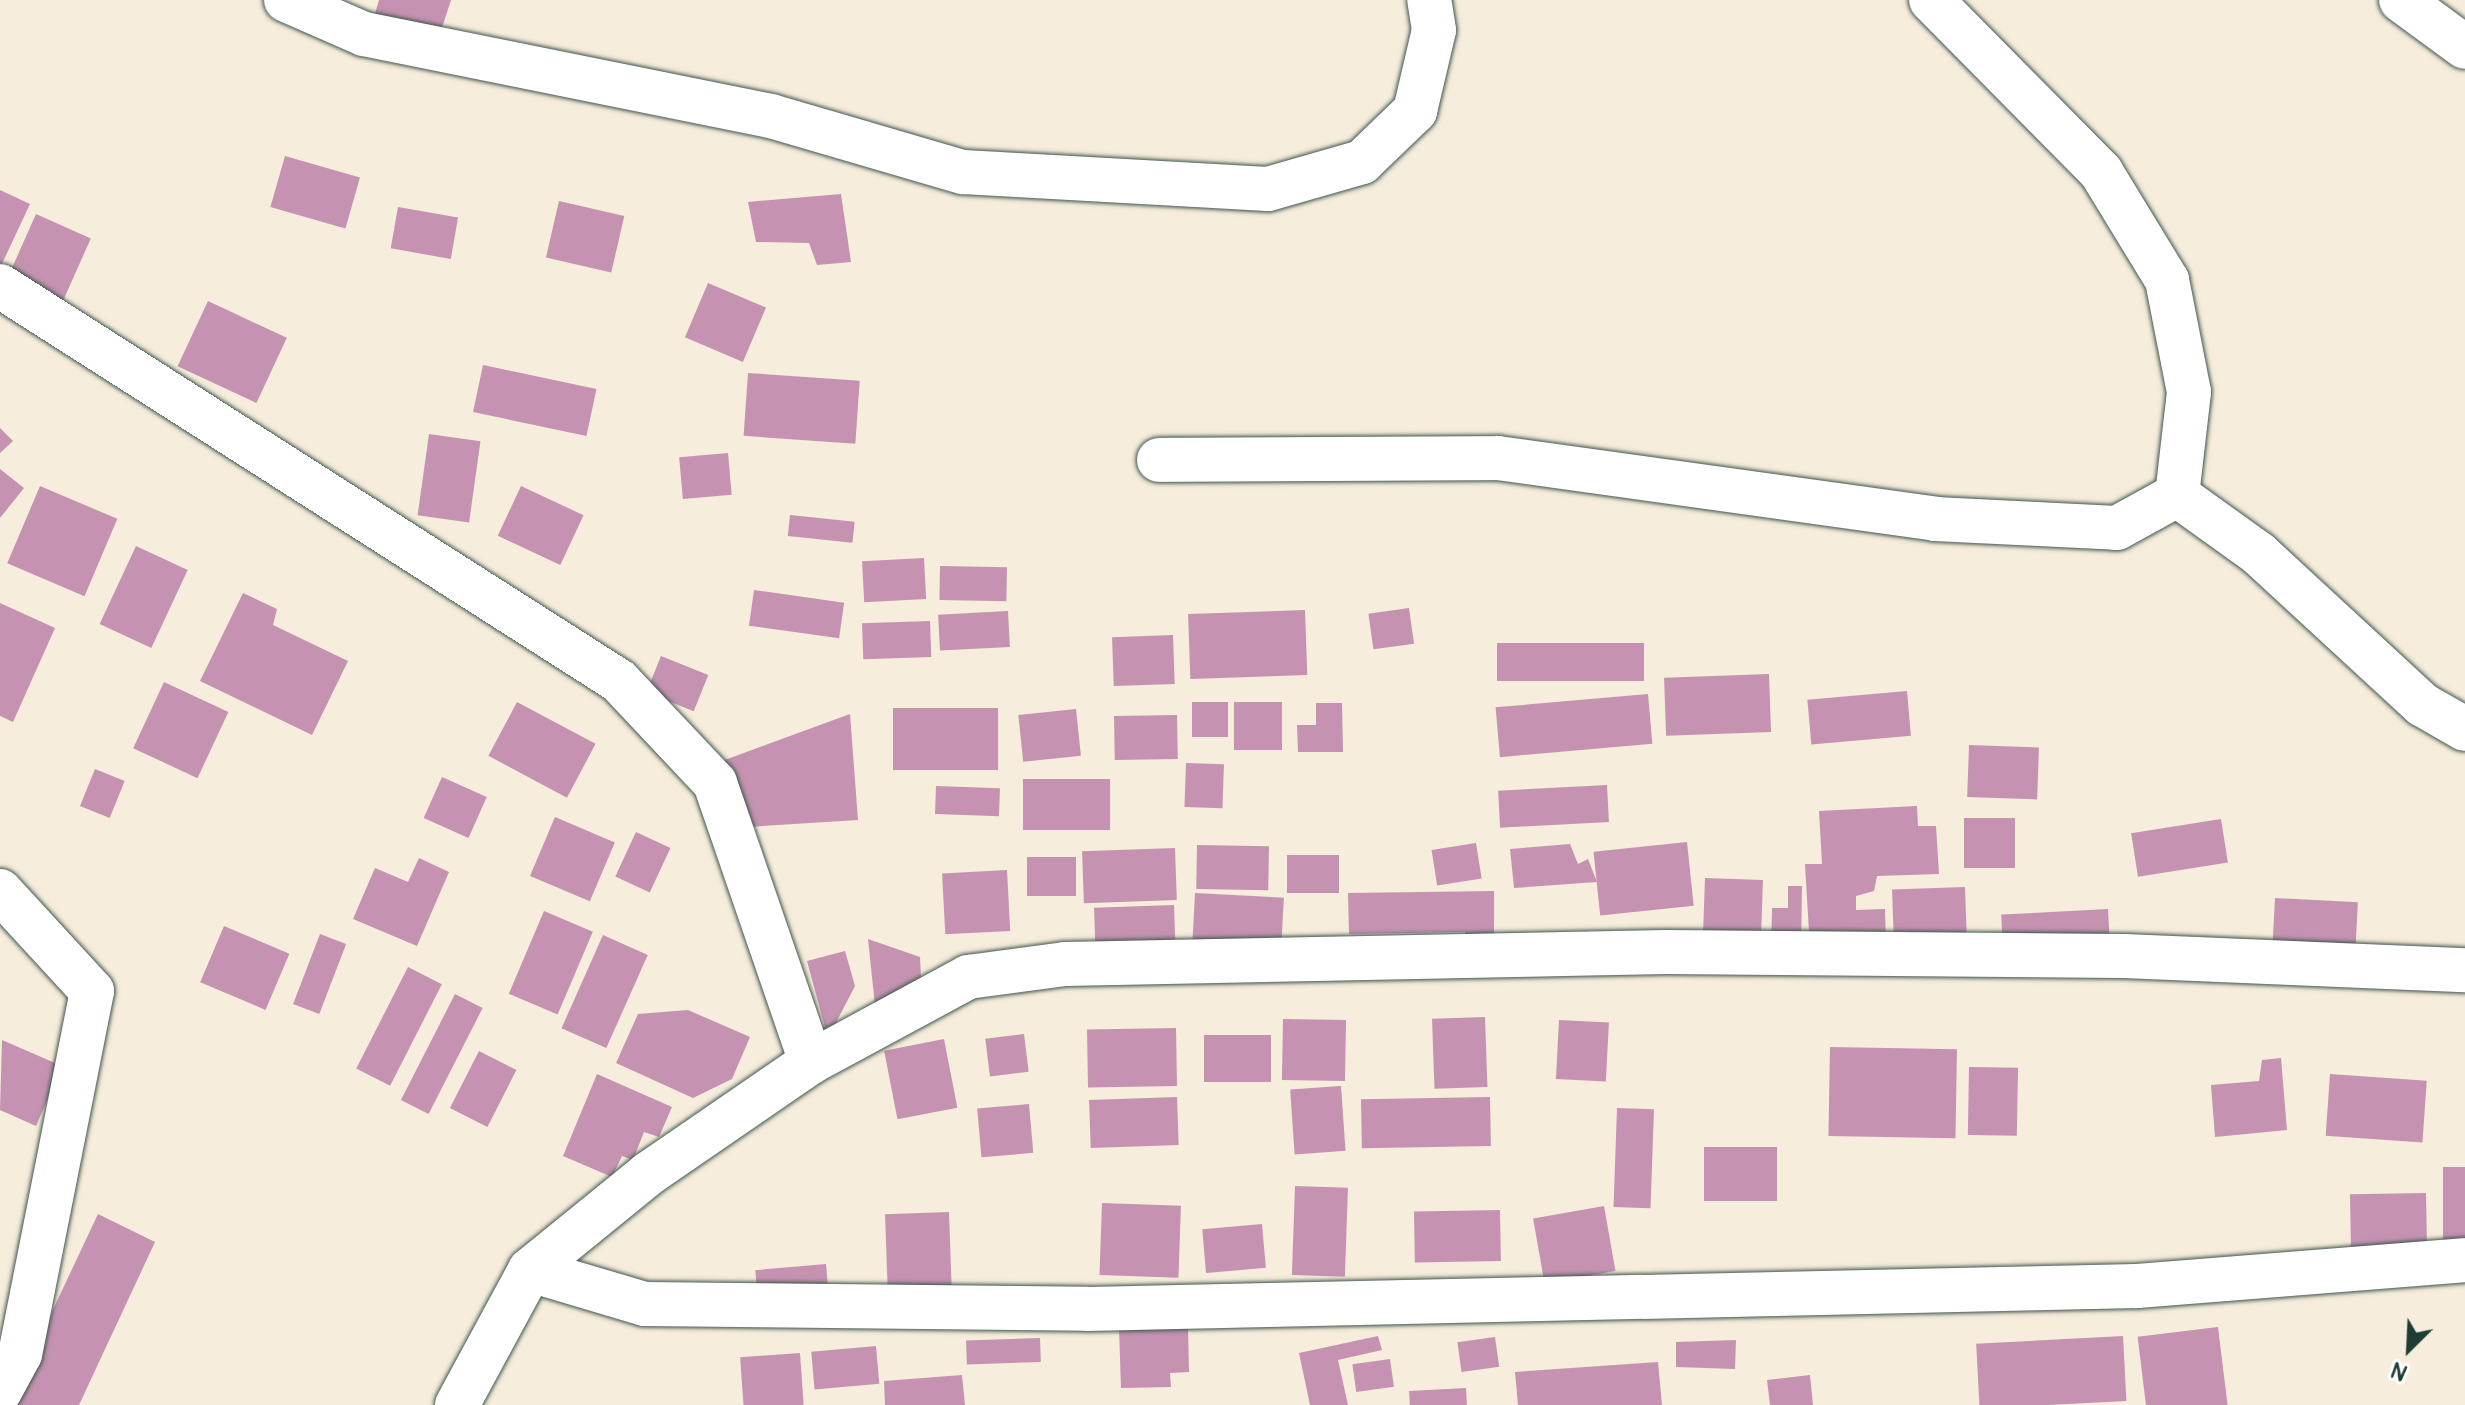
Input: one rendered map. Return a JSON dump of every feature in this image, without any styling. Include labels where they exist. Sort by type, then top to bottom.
[{"type":"street","points":[[286,0],[364,34],[771,116],[963,172],[1268,189],[1362,162],[1415,111],[1434,30],[1429,0]]},
{"type":"street","points":[[1931,0],[2101,172],[2167,280],[2189,392],[2177,495]]},
{"type":"street","points":[[2401,0],[2465,47]]},
{"type":"street","points":[[0,286],[366,513],[619,681],[715,783],[811,1062]]},
{"type":"street","points":[[1159,460],[1498,458],[1935,519],[2117,528],[2177,495]]},
{"type":"street","points":[[2177,495],[2258,553],[2423,705],[2465,729]]},
{"type":"street","points":[[0,891],[92,991],[20,1354],[0,1391]]},
{"type":"street","points":[[457,1405],[530,1270],[648,1174],[811,1062],[968,977],[1065,964],[1666,952],[2124,956],[2465,970]]},
{"type":"street","points":[[530,1270],[645,1304],[906,1310],[2137,1286],[2465,1260]]},
{"type":"building","points":[[379,0],[451,0],[439,37],[374,17]]},
{"type":"building","points":[[285,156],[360,177],[345,228],[270,207]]},
{"type":"building","points":[[0,190],[30,204],[0,268]]},
{"type":"building","points":[[841,194],[851,262],[817,265],[809,243],[756,242],[748,202]]},
{"type":"building","points":[[559,201],[624,216],[611,273],[546,258]]},
{"type":"building","points":[[398,207],[458,218],[451,259],[391,248]]},
{"type":"building","points":[[36,214],[91,238],[58,312],[3,288]]},
{"type":"building","points":[[708,283],[766,308],[743,362],[685,337]]},
{"type":"building","points":[[208,301],[287,338],[256,403],[178,366]]},
{"type":"building","points":[[483,365],[596,389],[586,436],[473,412]]},
{"type":"building","points":[[748,373],[860,381],[855,444],[744,436]]},
{"type":"building","points":[[0,428],[13,441],[0,453]]},
{"type":"building","points":[[429,434],[480,441],[469,522],[418,515]]},
{"type":"building","points":[[728,453],[732,495],[683,499],[679,457]]},
{"type":"building","points":[[0,469],[24,488],[0,518]]},
{"type":"building","points":[[40,486],[117,519],[85,596],[7,563]]},
{"type":"building","points":[[521,486],[584,515],[560,565],[498,536]]},
{"type":"building","points":[[790,515],[855,522],[852,543],[788,536]]},
{"type":"building","points":[[136,546],[188,570],[151,648],[100,624]]},
{"type":"building","points":[[924,558],[926,599],[864,602],[862,561]]},
{"type":"building","points":[[940,566],[1007,567],[1006,601],[939,600]]},
{"type":"building","points":[[754,590],[844,603],[839,638],[749,626]]},
{"type":"building","points":[[243,593],[277,609],[273,625],[348,661],[312,735],[200,681]]},
{"type":"building","points":[[0,603],[55,628],[13,722],[0,716]]},
{"type":"building","points":[[1409,608],[1414,644],[1373,649],[1368,614]]},
{"type":"building","points":[[1305,610],[1307,675],[1190,679],[1188,614]]},
{"type":"building","points":[[1008,611],[1010,647],[940,651],[938,615]]},
{"type":"building","points":[[930,621],[931,657],[863,659],[862,623]]},
{"type":"building","points":[[1173,635],[1175,684],[1114,686],[1112,637]]},
{"type":"building","points":[[1497,643],[1644,643],[1644,681],[1497,681]]},
{"type":"building","points":[[661,656],[708,675],[694,711],[646,692]]},
{"type":"building","points":[[1769,674],[1771,732],[1666,736],[1664,678]]},
{"type":"building","points":[[164,682],[228,712],[197,778],[133,748]]},
{"type":"building","points":[[1907,691],[1911,736],[1811,745],[1807,700]]},
{"type":"building","points":[[1648,694],[1652,744],[1500,757],[1496,707]]},
{"type":"building","points":[[517,702],[596,744],[567,798],[488,756]]},
{"type":"building","points":[[1192,702],[1228,702],[1228,737],[1192,737]]},
{"type":"building","points":[[1234,702],[1282,702],[1282,750],[1234,750]]},
{"type":"building","points":[[1316,703],[1342,703],[1343,752],[1298,752],[1297,725],[1316,725]]},
{"type":"building","points":[[893,708],[998,708],[998,770],[893,770]]},
{"type":"building","points":[[1076,709],[1081,756],[1023,762],[1018,715]]},
{"type":"building","points":[[850,714],[858,820],[747,827],[722,761]]},
{"type":"building","points":[[1177,715],[1178,759],[1115,760],[1114,716]]},
{"type":"building","points":[[1969,745],[2039,747],[2037,799],[1967,797]]},
{"type":"building","points":[[1186,763],[1224,764],[1222,808],[1184,807]]},
{"type":"building","points":[[95,769],[125,781],[110,818],[80,806]]},
{"type":"building","points":[[442,777],[487,797],[468,838],[424,818]]},
{"type":"building","points":[[1023,779],[1110,779],[1110,830],[1023,830]]},
{"type":"building","points":[[1607,785],[1609,822],[1500,828],[1498,791]]},
{"type":"building","points":[[936,786],[1000,788],[999,816],[935,814]]},
{"type":"building","points":[[1917,806],[1918,826],[1936,826],[1939,874],[1877,876],[1874,891],[1856,896],[1856,910],[1885,909],[1886,946],[1810,949],[1805,864],[1822,864],[1819,811]]},
{"type":"building","points":[[555,817],[615,842],[590,901],[530,876]]},
{"type":"building","points":[[1964,818],[2015,818],[2015,868],[1964,868]]},
{"type":"building","points":[[2221,819],[2228,862],[2138,877],[2131,833]]},
{"type":"building","points":[[636,832],[670,848],[650,892],[615,876]]},
{"type":"building","points":[[1687,842],[1694,906],[1600,915],[1594,852]]},
{"type":"building","points":[[1476,843],[1482,879],[1437,886],[1432,850]]},
{"type":"building","points":[[1570,844],[1578,864],[1588,859],[1597,882],[1514,888],[1510,849]]},
{"type":"building","points":[[1197,845],[1269,846],[1268,890],[1196,889]]},
{"type":"building","points":[[1175,848],[1177,900],[1084,903],[1082,851]]},
{"type":"building","points":[[1287,855],[1339,855],[1339,893],[1287,893]]},
{"type":"building","points":[[1027,857],[1076,857],[1076,896],[1027,896]]},
{"type":"building","points":[[419,858],[449,872],[417,946],[353,919],[375,868],[408,882]]},
{"type":"building","points":[[1007,870],[1010,931],[945,934],[942,873]]},
{"type":"building","points":[[1705,878],[1763,880],[1761,949],[1703,947]]},
{"type":"building","points":[[1788,886],[1802,886],[1801,953],[1771,952],[1772,908],[1788,908]]},
{"type":"building","points":[[1965,887],[1967,945],[1894,948],[1892,890]]},
{"type":"building","points":[[1494,891],[1494,941],[1466,941],[1465,932],[1349,934],[1348,893]]},
{"type":"building","points":[[1195,893],[1284,898],[1281,955],[1192,950]]},
{"type":"building","points":[[2275,898],[2358,902],[2355,963],[2272,959]]},
{"type":"building","points":[[1174,905],[1176,957],[1096,960],[1094,908]]},
{"type":"building","points":[[2108,909],[2110,947],[2003,953],[2001,915]]},
{"type":"building","points":[[544,911],[593,932],[558,1015],[509,994]]},
{"type":"building","points":[[224,926],[289,954],[266,1010],[200,982]]},
{"type":"building","points":[[320,934],[346,944],[319,1014],[293,1004]]},
{"type":"building","points":[[603,935],[648,955],[606,1048],[562,1028]]},
{"type":"building","points":[[868,939],[920,957],[922,999],[876,1015]]},
{"type":"building","points":[[845,951],[855,986],[828,1038],[807,961]]},
{"type":"building","points":[[408,967],[442,984],[390,1086],[356,1069]]},
{"type":"building","points":[[455,994],[483,1008],[429,1114],[401,1100]]},
{"type":"building","points":[[688,1010],[750,1037],[732,1079],[693,1098],[616,1063],[638,1014]]},
{"type":"building","points":[[1485,1017],[1487,1087],[1434,1089],[1432,1019]]},
{"type":"building","points":[[1283,1019],[1346,1020],[1345,1081],[1282,1080]]},
{"type":"building","points":[[1559,1020],[1609,1023],[1606,1082],[1556,1079]]},
{"type":"building","points":[[1176,1028],[1177,1086],[1088,1088],[1087,1030]]},
{"type":"building","points":[[1024,1034],[1029,1072],[990,1076],[985,1039]]},
{"type":"building","points":[[1204,1035],[1271,1035],[1271,1082],[1204,1082]]},
{"type":"building","points":[[944,1039],[957,1108],[897,1119],[884,1051]]},
{"type":"building","points":[[2,1040],[62,1066],[36,1126],[0,1110]]},
{"type":"building","points":[[1830,1047],[1957,1049],[1955,1138],[1828,1136]]},
{"type":"building","points":[[479,1051],[516,1070],[487,1127],[450,1108]]},
{"type":"building","points":[[2281,1058],[2287,1130],[2215,1137],[2211,1085],[2259,1081],[2262,1060]]},
{"type":"building","points":[[1969,1067],[2018,1068],[2017,1136],[1968,1135]]},
{"type":"building","points":[[597,1074],[672,1107],[659,1137],[644,1132],[633,1160],[622,1156],[612,1177],[563,1156]]},
{"type":"building","points":[[2330,1074],[2427,1081],[2422,1143],[2326,1136]]},
{"type":"building","points":[[1341,1086],[1346,1151],[1295,1154],[1290,1090]]},
{"type":"building","points":[[1177,1097],[1179,1145],[1091,1148],[1089,1100]]},
{"type":"building","points":[[1490,1097],[1491,1146],[1362,1148],[1361,1099]]},
{"type":"building","points":[[1029,1104],[1033,1153],[981,1157],[977,1109]]},
{"type":"building","points":[[1617,1108],[1654,1109],[1651,1208],[1614,1207]]},
{"type":"building","points":[[1704,1147],[1777,1147],[1777,1201],[1704,1201]]},
{"type":"building","points":[[2443,1167],[2465,1167],[2465,1247],[2443,1247]]},
{"type":"building","points":[[1295,1186],[1348,1188],[1345,1277],[1292,1275]]},
{"type":"building","points":[[2426,1193],[2427,1248],[2351,1249],[2350,1194]]},
{"type":"building","points":[[1102,1203],[1181,1206],[1178,1278],[1099,1275]]},
{"type":"building","points":[[1604,1206],[1615,1271],[1545,1283],[1533,1219]]},
{"type":"building","points":[[1500,1210],[1501,1261],[1415,1262],[1414,1212]]},
{"type":"building","points":[[949,1212],[952,1285],[888,1287],[885,1214]]},
{"type":"building","points":[[98,1214],[155,1242],[79,1405],[8,1405]]},
{"type":"building","points":[[1262,1224],[1266,1268],[1206,1273],[1202,1229]]},
{"type":"building","points":[[826,1264],[829,1298],[758,1304],[755,1270]]},
{"type":"building","points":[[1188,1327],[1189,1372],[1170,1373],[1171,1387],[1121,1388],[1119,1328]]},
{"type":"building","points":[[2218,1327],[2228,1405],[2146,1405],[2138,1337]]},
{"type":"building","points":[[1378,1336],[1382,1350],[1338,1360],[1348,1405],[1310,1405],[1299,1353]]},
{"type":"building","points":[[2123,1336],[2126,1401],[1979,1405],[1976,1344]]},
{"type":"building","points":[[1495,1337],[1499,1367],[1462,1372],[1457,1342]]},
{"type":"building","points":[[1040,1338],[1041,1362],[967,1365],[966,1341]]},
{"type":"building","points":[[1736,1340],[1735,1369],[1676,1367],[1676,1342]]},
{"type":"building","points":[[876,1346],[879,1384],[815,1390],[811,1352]]},
{"type":"building","points":[[800,1353],[804,1405],[743,1405],[740,1357]]},
{"type":"building","points":[[1390,1359],[1394,1387],[1356,1392],[1352,1364]]},
{"type":"building","points":[[1658,1362],[1662,1405],[1518,1405],[1515,1372]]},
{"type":"building","points":[[962,1375],[965,1405],[885,1405],[884,1381]]},
{"type":"building","points":[[1810,1375],[1813,1405],[1770,1405],[1767,1380]]},
{"type":"building","points":[[1466,1388],[1467,1405],[1410,1405],[1409,1391]]}]
